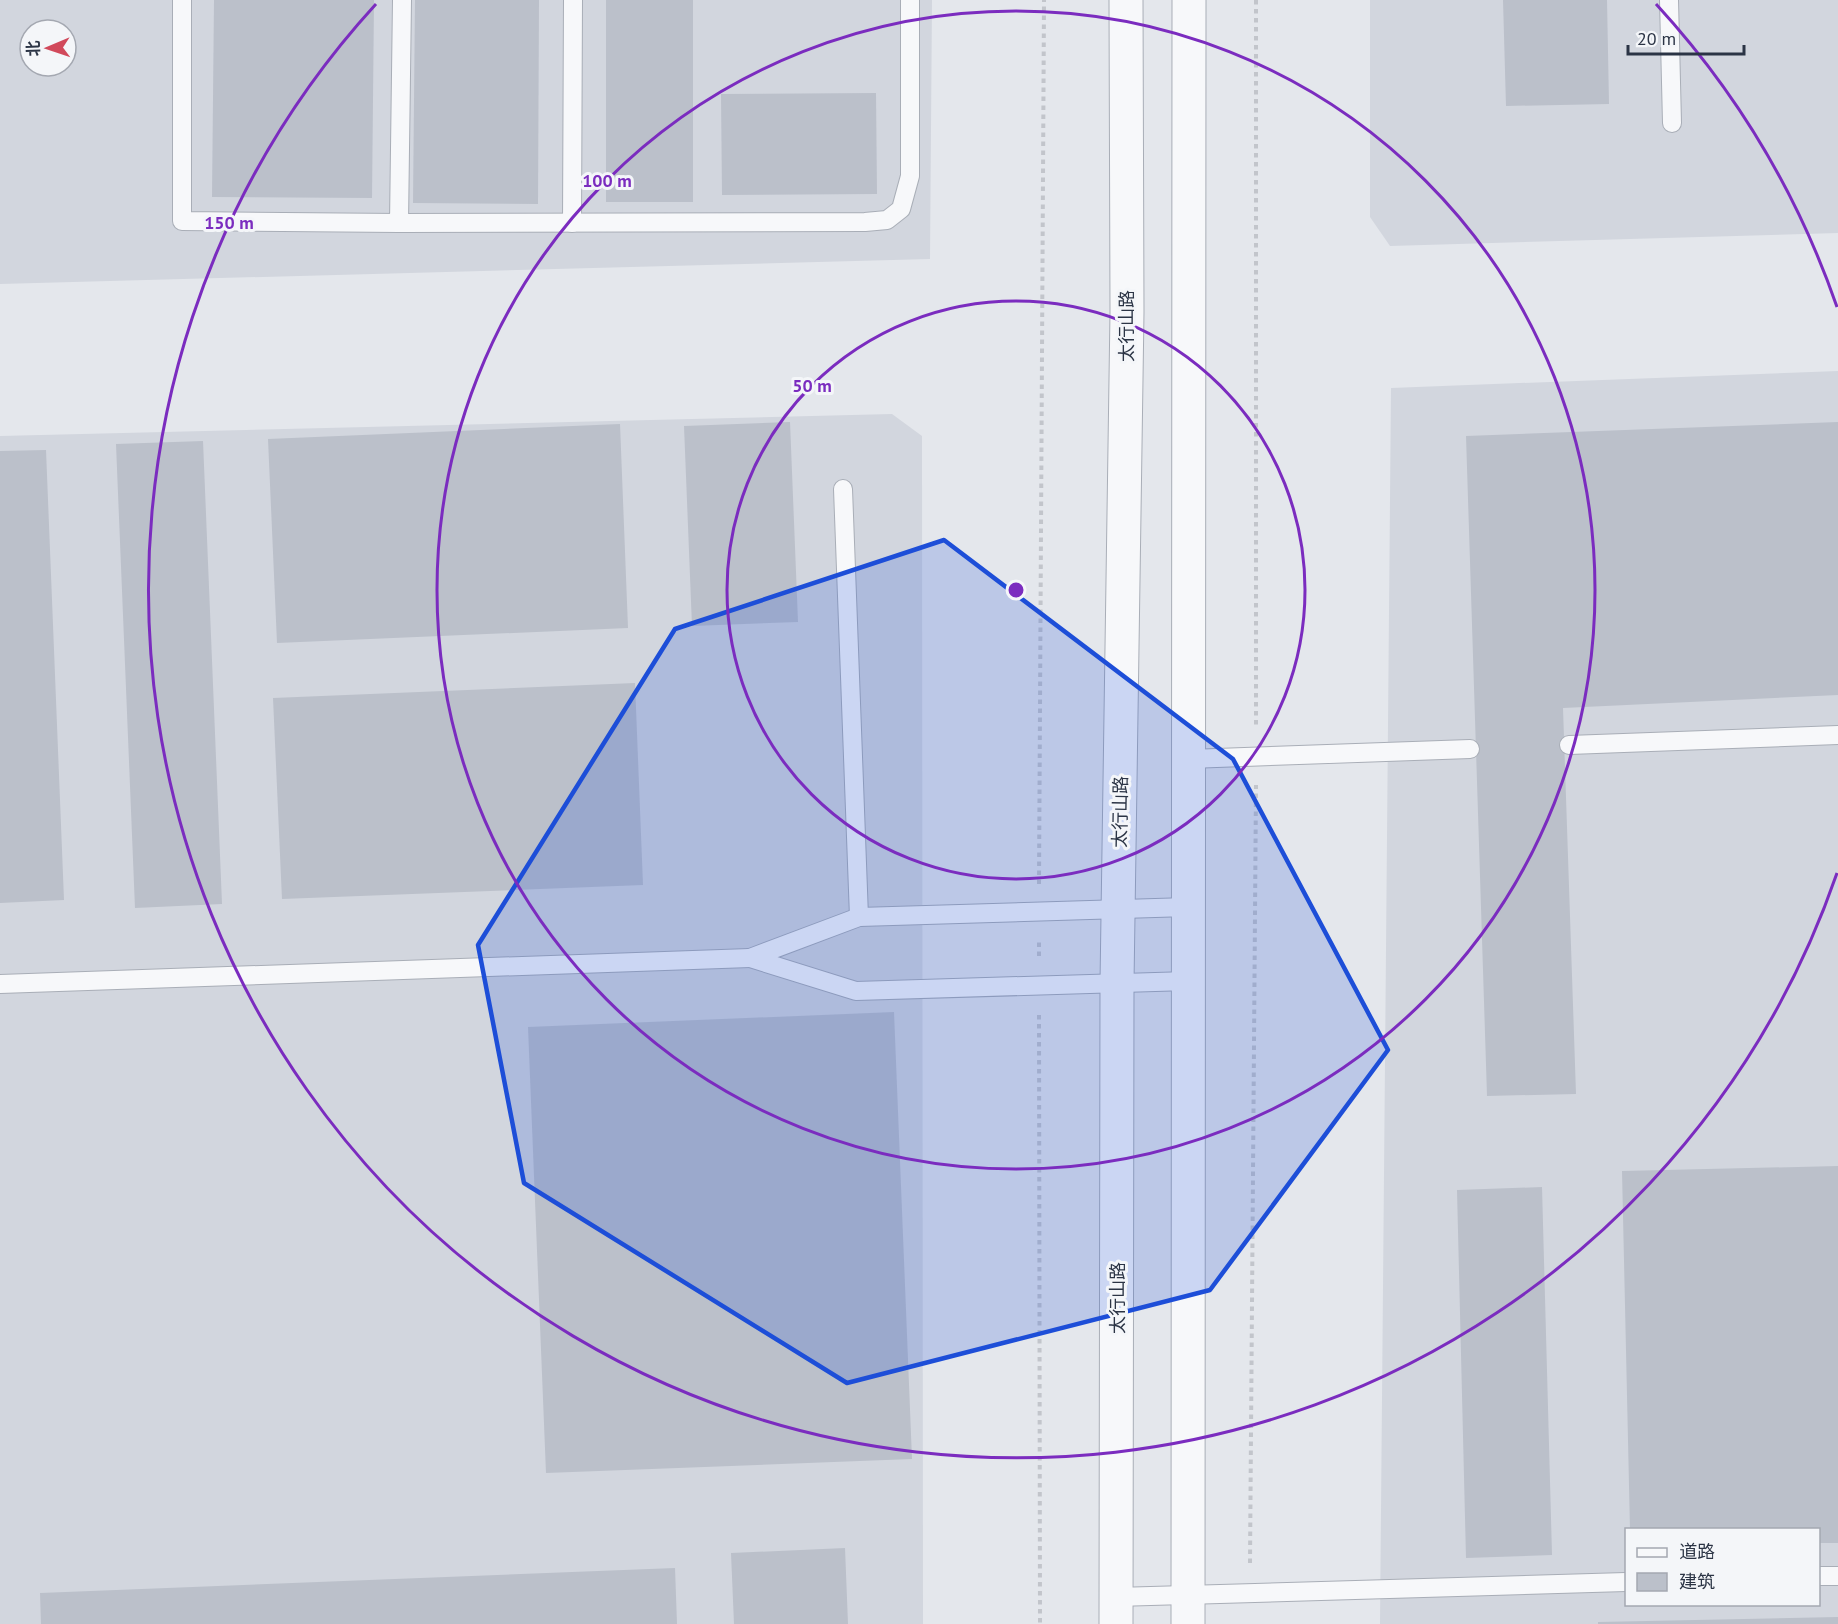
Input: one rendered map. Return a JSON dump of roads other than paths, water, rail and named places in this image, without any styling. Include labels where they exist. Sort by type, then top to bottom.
[{"type":"street","name":"太行山路","points":[[1116,1611],[1118,983],[1127,312],[1126,0]]},
{"type":"street","points":[[1188,1610],[1190,0]]},
{"type":"lane","points":[[182,0],[182,221],[399,224],[865,222],[887,220],[902,208],[910,176],[910,0]]},
{"type":"lane","points":[[399,224],[402,0]]},
{"type":"lane","points":[[572,223],[573,0]]},
{"type":"lane","points":[[1669,0],[1672,123]]},
{"type":"lane","points":[[843,489],[859,917]]},
{"type":"lane","points":[[1569,745],[1838,735]]},
{"type":"lane","points":[[1189,759],[1470,748]]},
{"type":"lane","points":[[0,984],[750,958],[859,917],[1188,907]]},
{"type":"lane","points":[[750,958],[856,991],[1188,981]]},
{"type":"lane","points":[[1820,1576],[1838,1576]]},
{"type":"lane","points":[[1116,1611],[1188,1610],[1249,1594],[1625,1582]]}]
